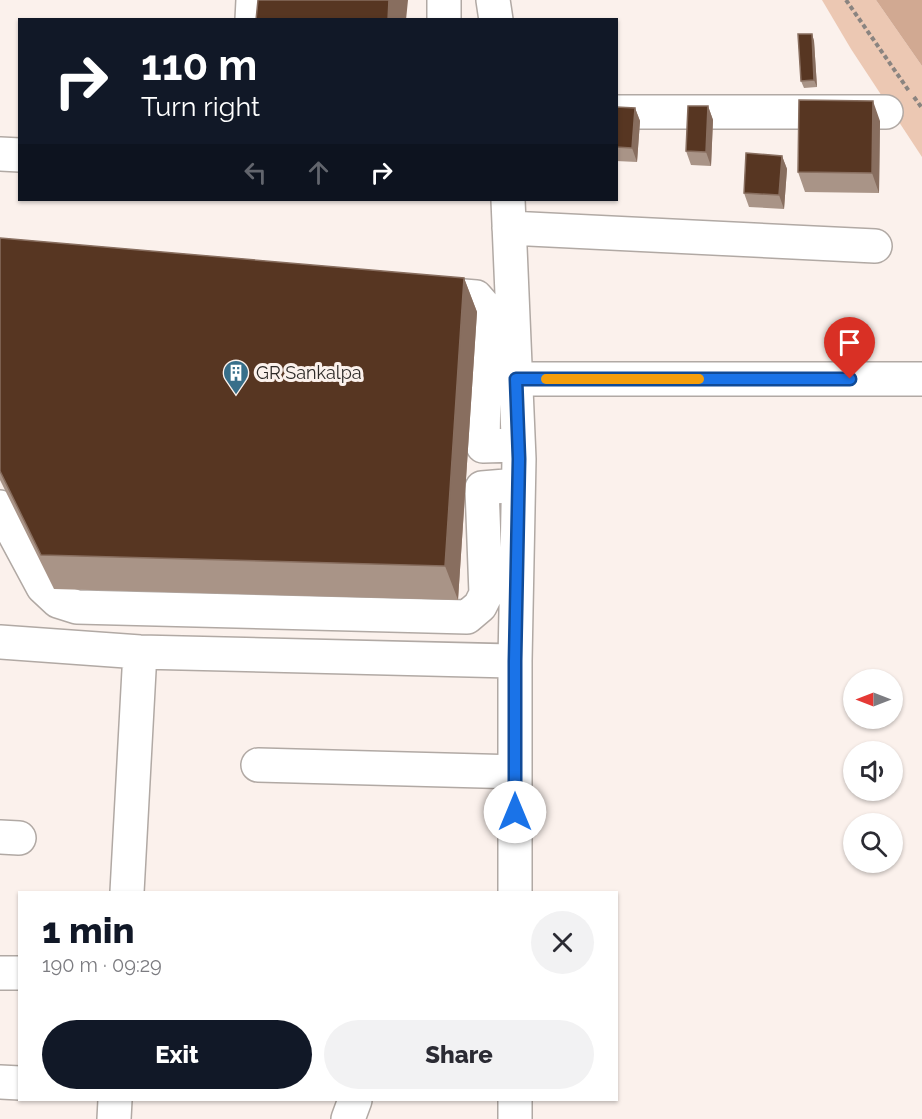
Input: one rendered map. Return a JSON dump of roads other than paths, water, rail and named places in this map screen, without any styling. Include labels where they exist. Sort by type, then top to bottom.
[{"type":"street","points":[[252,18],[253,0]]},
{"type":"street","points":[[444,0],[444,18]]},
{"type":"street","points":[[494,0],[496,18]]},
{"type":"street","points":[[618,112],[886,112]]},
{"type":"street","points":[[0,154],[18,155]]},
{"type":"street","points":[[515,891],[518,445],[508,214],[875,246]]},
{"type":"street","points":[[0,507],[43,587],[58,601],[78,607],[467,616],[480,606],[486,594],[482,488],[485,321],[483,305],[476,297],[393,290]]},
{"type":"street","points":[[516,379],[922,379]]},
{"type":"street","points":[[483,446],[518,445]]},
{"type":"street","points":[[482,488],[518,485]]},
{"type":"street","points":[[0,642],[140,652],[515,661]]},
{"type":"street","points":[[128,891],[140,652]]},
{"type":"street","points":[[258,765],[515,772]]},
{"type":"street","points":[[0,973],[18,973]]},
{"type":"street","points":[[0,1083],[18,1083]]},
{"type":"street","points":[[114,1119],[115,1101]]},
{"type":"street","points":[[348,1119],[355,1101]]},
{"type":"street","points":[[515,1101],[515,1119]]},
{"type":"place","name":"GR Sankalpa","points":[[236,396]]}]
